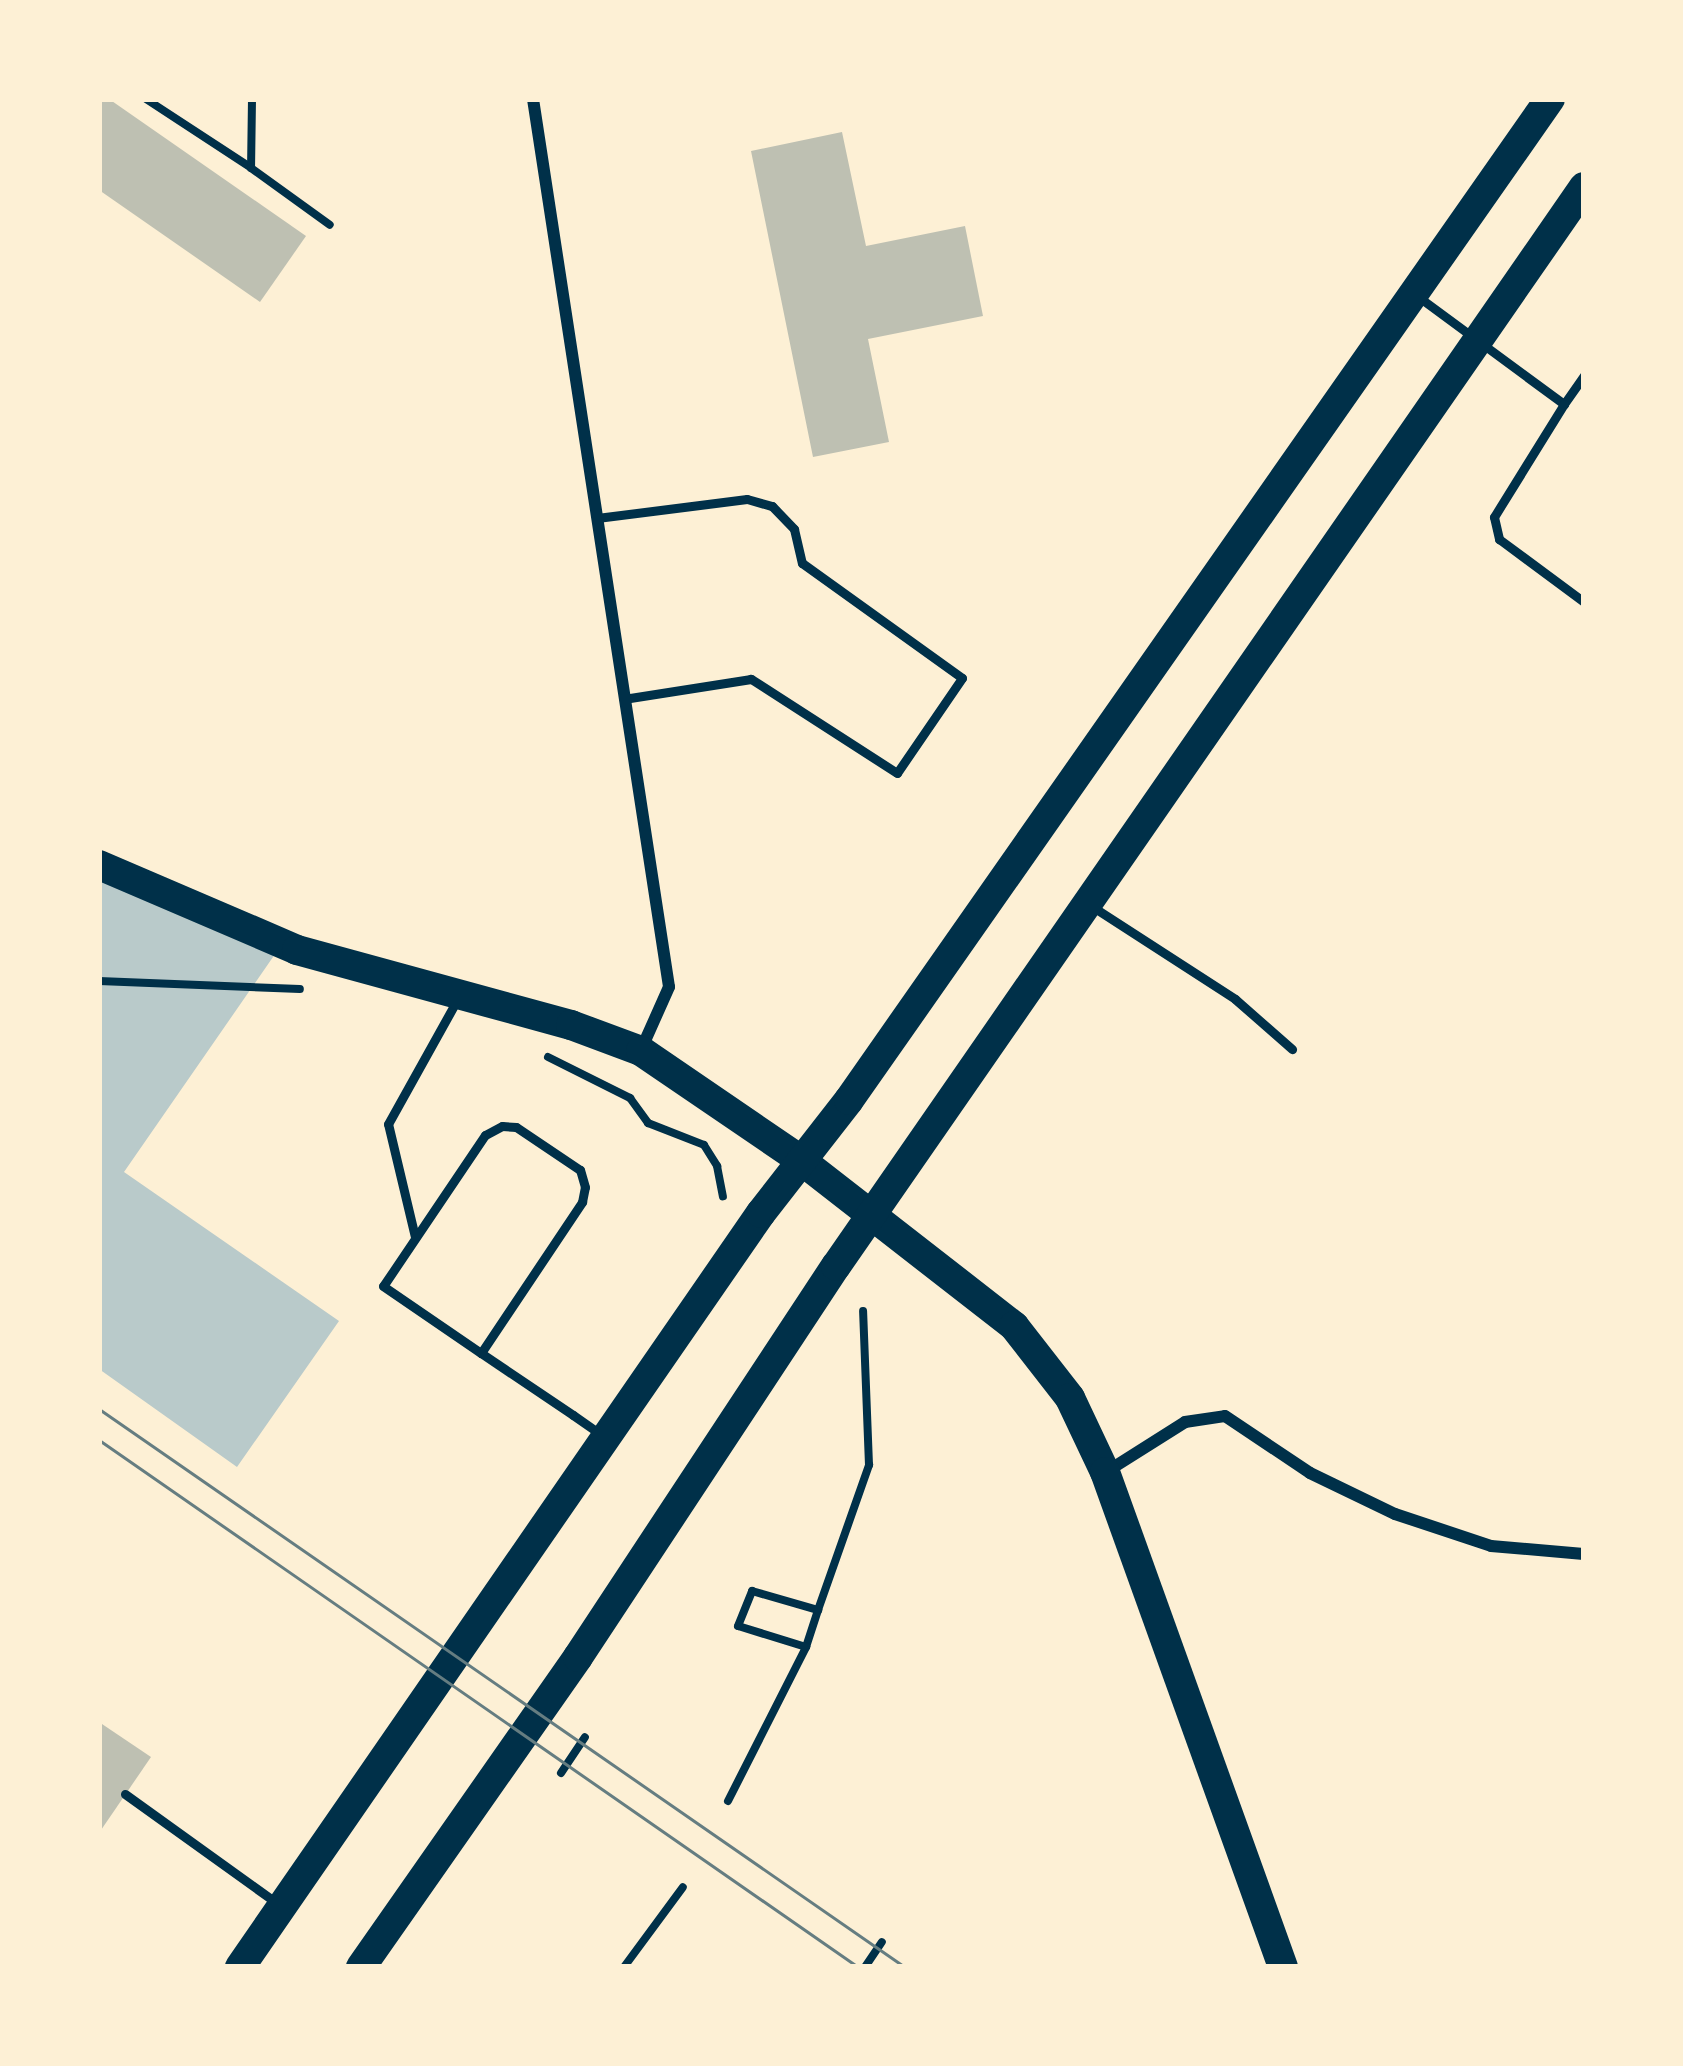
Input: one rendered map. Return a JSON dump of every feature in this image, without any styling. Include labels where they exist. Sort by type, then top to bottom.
[{"type":"main road","points":[[240,1967],[605,1438],[1550,99]]},
{"type":"main road","points":[[361,1967],[578,1657],[734,1415],[1584,188]]},
{"type":"main road","points":[[99,865],[297,950],[572,1025],[641,1051],[802,1160],[1014,1326],[1070,1398],[1106,1472],[1283,1967]]},
{"type":"street","points":[[533,99],[669,987],[641,1051]]},
{"type":"street","points":[[1106,1472],[1185,1422],[1225,1416],[1310,1473],[1395,1514],[1491,1546],[1584,1554]]},
{"type":"lane","points":[[1411,292],[1564,404]]},
{"type":"lane","points":[[1582,595],[1499,538],[1494,517],[1584,374]]},
{"type":"lane","points":[[597,518],[747,499],[772,506],[794,529],[802,563],[962,678],[897,773],[751,679],[624,699]]},
{"type":"lane","points":[[1088,904],[1235,999],[1292,1049]]},
{"type":"lane","points":[[415,1238],[388,1124],[460,995]]},
{"type":"lane","points":[[481,1353],[582,1202],[580,1170],[516,1127],[502,1126],[484,1135],[382,1286],[605,1438]]},
{"type":"lane","points":[[125,1794],[282,1907]]},
{"type":"path","points":[[146,99],[330,225]]},
{"type":"path","points":[[251,168],[252,99]]},
{"type":"path","points":[[728,1801],[806,1647],[869,1465],[863,1311]]},
{"type":"path","points":[[806,1647],[738,1626],[752,1591],[818,1610]]},
{"type":"path","points":[[561,1773],[586,1737]]},
{"type":"path","points":[[624,1967],[683,1887]]},
{"type":"path","points":[[865,1967],[882,1942]]},
{"type":"shaded area","points":[[99,865],[282,944],[124,1172],[339,1321],[237,1467],[99,1369]]},
{"type":"building","points":[[99,99],[109,99],[306,236],[260,302],[99,190]]},
{"type":"building","points":[[842,132],[866,246],[965,226],[983,316],[868,339],[889,442],[813,457],[751,151]]},
{"type":"building","points":[[99,1722],[151,1757],[99,1833]]},
{"type":"tram line","points":[[99,1409],[905,1967]]},
{"type":"tram line","points":[[99,1440],[858,1967]]}]
